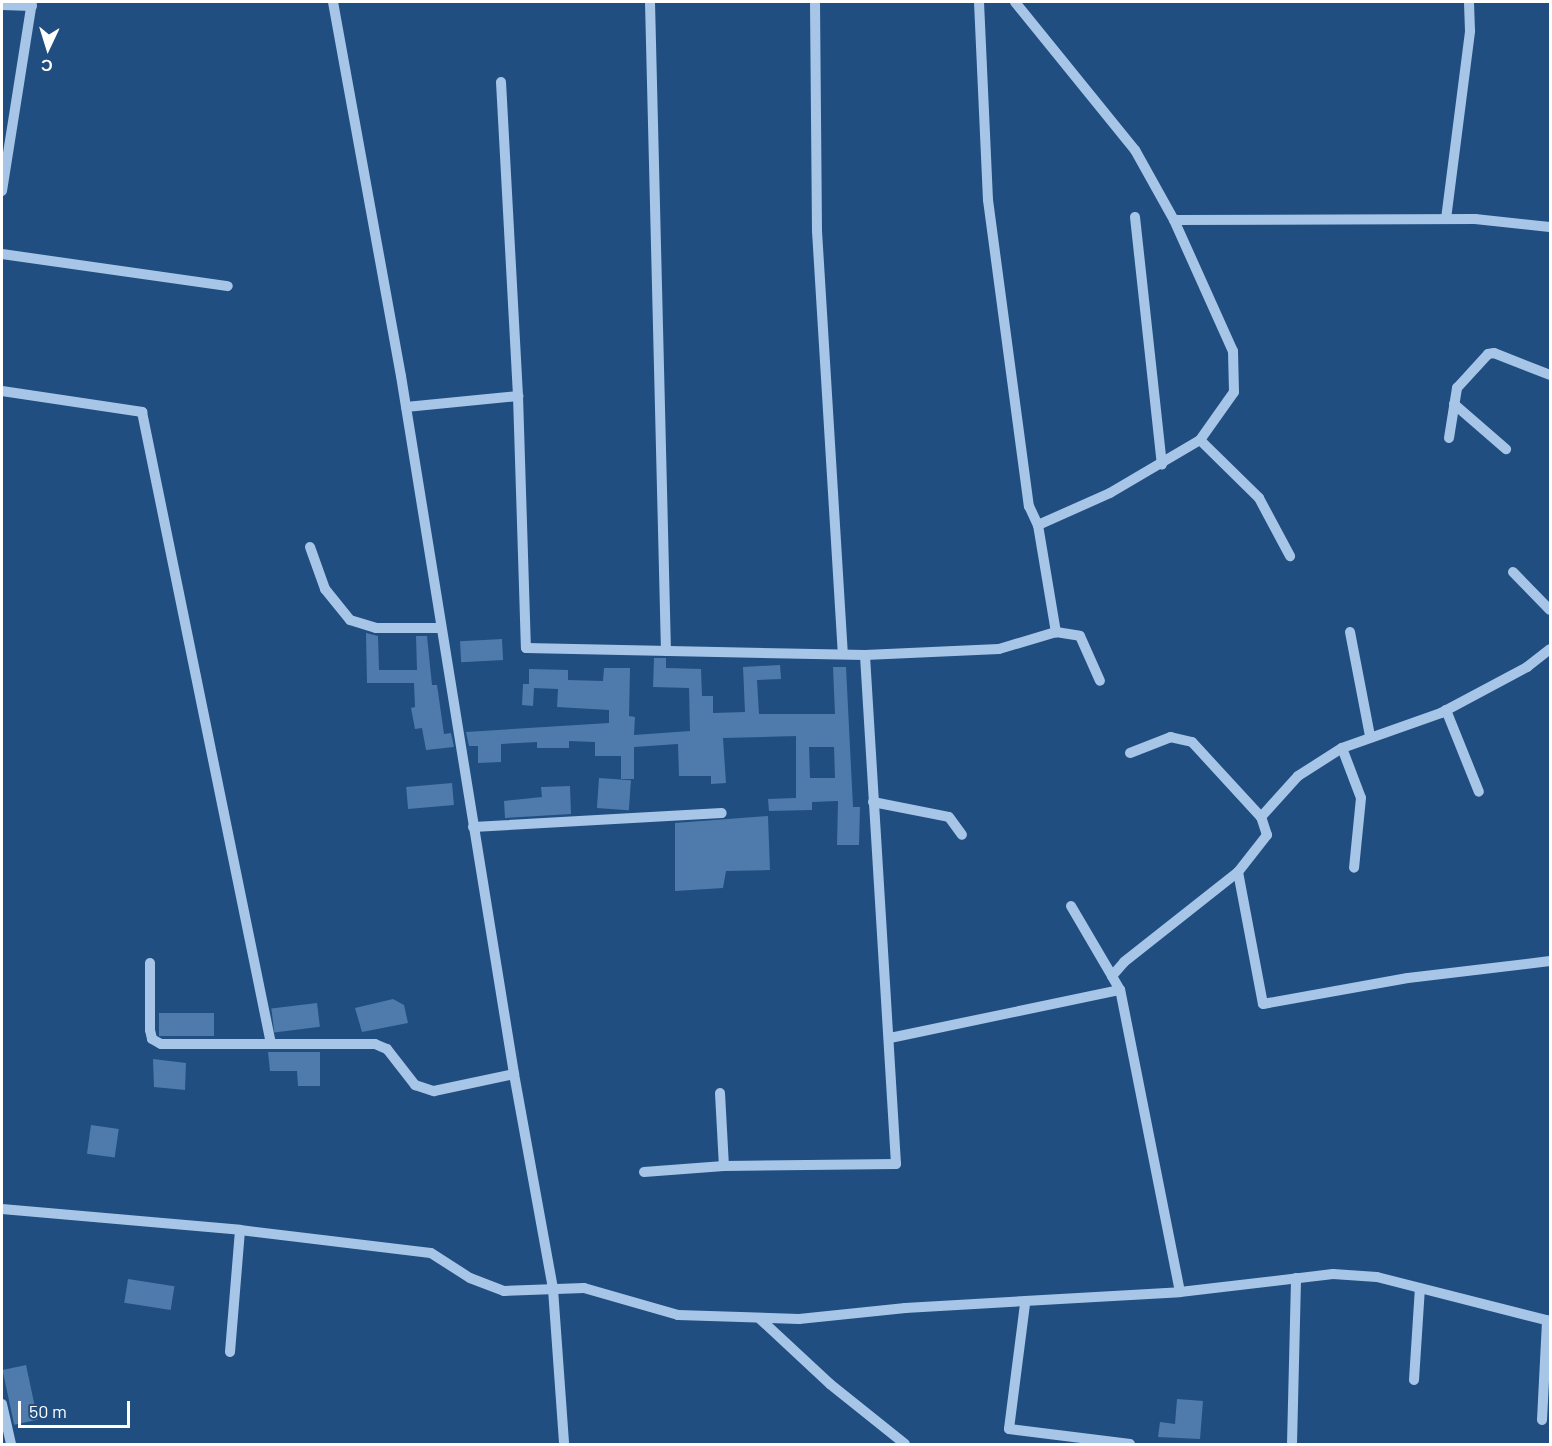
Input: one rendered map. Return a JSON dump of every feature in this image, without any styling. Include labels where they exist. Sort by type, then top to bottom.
[{"type":"street","points":[[333,2],[406,406],[514,1074],[553,1289],[564,1444]]},
{"type":"street","points":[[650,2],[666,651]]},
{"type":"street","points":[[815,2],[817,231],[843,653]]},
{"type":"street","points":[[979,2],[988,200],[1029,506],[1038,525],[1056,632]]},
{"type":"street","points":[[1015,2],[1135,150],[1173,220],[1233,351],[1234,392],[1200,440],[1162,465],[1038,525]]},
{"type":"street","points":[[1446,219],[1470,31],[1469,2]]},
{"type":"street","points":[[2,5],[32,4],[2,191]]},
{"type":"street","points":[[501,82],[518,396],[526,648],[865,655],[999,649],[1056,632],[1080,636],[1100,681]]},
{"type":"street","points":[[1135,217],[1162,465]]},
{"type":"street","points":[[1173,220],[1446,219],[1551,227]]},
{"type":"street","points":[[2,254],[228,286]]},
{"type":"street","points":[[1449,438],[1457,388],[1488,354],[1494,352],[1551,375]]},
{"type":"street","points":[[2,391],[142,412],[271,1044]]},
{"type":"street","points":[[406,406],[518,396]]},
{"type":"street","points":[[1454,404],[1506,449]]},
{"type":"street","points":[[1200,440],[1259,498],[1290,556]]},
{"type":"street","points":[[310,547],[325,589],[350,620],[376,628],[441,628]]},
{"type":"street","points":[[1513,572],[1551,610]]},
{"type":"street","points":[[1350,632],[1370,736]]},
{"type":"street","points":[[1261,817],[1298,776],[1342,748],[1446,710],[1527,667],[1551,649]]},
{"type":"street","points":[[644,1172],[724,1166],[896,1164],[865,655]]},
{"type":"street","points":[[1446,710],[1479,792]]},
{"type":"street","points":[[1112,976],[1124,962],[1238,872],[1266,841],[1266,826],[1261,817],[1192,742],[1183,738],[1171,737],[1130,753]]},
{"type":"street","points":[[1342,748],[1361,798],[1354,868]]},
{"type":"street","points":[[873,802],[949,817],[962,836]]},
{"type":"street","points":[[473,827],[722,813]]},
{"type":"street","points":[[1238,872],[1263,1004],[1407,978],[1551,961]]},
{"type":"street","points":[[1071,906],[1120,990],[1180,1292]]},
{"type":"street","points":[[150,963],[152,1039],[161,1044],[375,1044],[387,1049],[415,1085],[434,1091],[514,1074]]},
{"type":"street","points":[[890,1038],[1120,990]]},
{"type":"street","points":[[720,1093],[724,1166]]},
{"type":"street","points":[[2,1209],[240,1230],[431,1253],[470,1278],[504,1291],[584,1288],[678,1315],[799,1319],[905,1308],[1025,1304],[1180,1292],[1333,1274],[1377,1277],[1549,1321],[1542,1420]]},
{"type":"street","points":[[230,1352],[240,1230]]},
{"type":"street","points":[[1292,1444],[1296,1278]]},
{"type":"street","points":[[1414,1380],[1420,1288]]},
{"type":"street","points":[[1025,1304],[1009,1430],[1130,1444]]},
{"type":"street","points":[[759,1318],[830,1384],[904,1444]]},
{"type":"street","points":[[2,1404],[11,1444]]},
{"type":"building","points":[[366,633],[378,636],[379,670],[417,670],[416,636],[427,636],[432,685],[437,685],[444,734],[451,733],[454,747],[426,750],[422,728],[415,729],[411,708],[415,707],[414,683],[367,683]]},
{"type":"building","points":[[502,639],[503,660],[461,662],[460,641]]},
{"type":"building","points":[[654,658],[666,658],[666,668],[701,669],[702,696],[713,696],[713,713],[745,712],[743,667],[780,665],[781,679],[757,680],[759,714],[835,714],[833,667],[846,667],[853,807],[860,807],[859,845],[837,845],[838,801],[812,802],[812,810],[769,811],[768,799],[796,798],[796,736],[723,738],[726,783],[711,784],[711,776],[679,776],[678,744],[634,747],[634,779],[621,779],[621,756],[595,756],[595,742],[569,741],[569,748],[537,748],[537,742],[501,744],[501,762],[478,763],[478,746],[469,746],[466,732],[609,723],[609,710],[557,707],[558,689],[534,688],[533,706],[522,705],[523,684],[529,684],[529,669],[568,670],[568,680],[603,681],[604,668],[630,668],[629,716],[635,717],[634,735],[690,731],[689,688],[653,687]],"holes":[[[809,747],[834,747],[835,778],[810,778]]]},
{"type":"building","points":[[599,778],[631,780],[629,810],[597,808]]},
{"type":"building","points":[[452,783],[454,805],[408,809],[406,787]]},
{"type":"building","points":[[570,786],[571,814],[505,818],[504,801],[542,797],[541,787]]},
{"type":"building","points":[[768,816],[770,870],[726,871],[723,888],[675,891],[675,823]]},
{"type":"building","points":[[393,999],[404,1005],[408,1023],[362,1032],[355,1008]]},
{"type":"building","points":[[317,1003],[320,1027],[274,1032],[271,1009]]},
{"type":"building","points":[[159,1013],[214,1013],[214,1036],[159,1036]]},
{"type":"building","points":[[268,1052],[320,1052],[320,1086],[298,1086],[297,1071],[270,1071]]},
{"type":"building","points":[[153,1059],[186,1063],[185,1090],[154,1087]]},
{"type":"building","points":[[91,1125],[119,1129],[115,1158],[87,1154]]},
{"type":"building","points":[[128,1279],[174,1286],[171,1310],[124,1303]]},
{"type":"building","points":[[26,1365],[38,1420],[14,1425],[3,1370]]},
{"type":"building","points":[[1177,1399],[1203,1401],[1200,1439],[1158,1437],[1160,1422],[1175,1424]]}]
